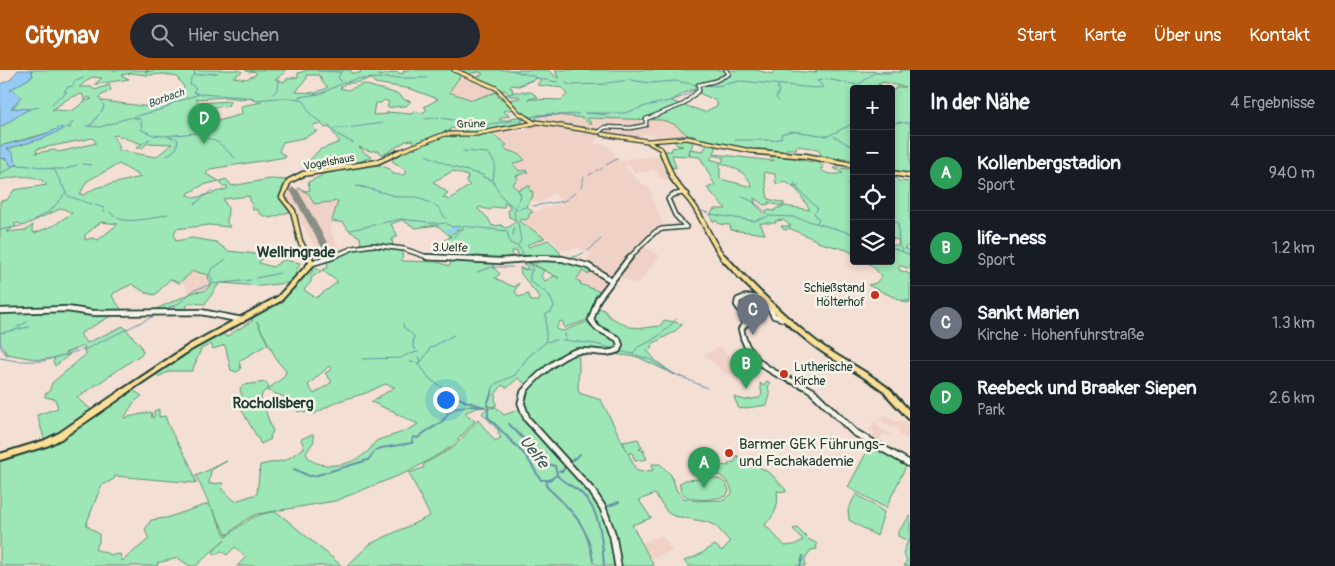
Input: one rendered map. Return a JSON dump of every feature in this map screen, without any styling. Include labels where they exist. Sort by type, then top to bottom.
[{"type":"main road","points":[[454,70],[498,89],[519,113],[534,122],[649,142],[687,138],[755,152],[804,155],[850,164]]},
{"type":"main road","name":"Grüne","points":[[386,158],[413,145],[448,133],[476,134],[534,122]]},
{"type":"main road","points":[[649,142],[661,149],[673,178],[695,207],[719,253],[787,319],[820,346],[879,384],[910,416]]},
{"type":"main road","name":"Vogelshaus","points":[[312,262],[301,243],[293,211],[282,200],[282,193],[289,181],[300,175],[373,163],[386,158]]},
{"type":"main road","points":[[895,174],[910,176]]},
{"type":"main road","points":[[0,457],[56,438],[183,352],[279,299],[312,262]]},
{"type":"street","points":[[600,133],[605,127],[628,128],[644,126],[647,124],[646,120],[684,104],[699,90],[698,85],[715,81],[728,74],[726,70]]},
{"type":"street","points":[[618,566],[614,536],[597,498],[527,419],[522,409],[522,393],[571,354],[581,351],[612,353],[619,349],[620,345],[617,339],[596,327],[591,318],[602,292],[611,280],[657,231],[682,226],[668,198],[684,193]]},
{"type":"street","name":"3.Uelfe","points":[[312,262],[328,259],[353,248],[369,245],[404,250],[430,258],[470,258],[500,261],[537,258],[563,259],[588,266],[611,280]]},
{"type":"street","points":[[787,319],[773,317],[768,305],[757,298],[744,297],[738,300],[738,307],[747,322],[741,330],[741,337],[756,361],[777,375],[804,385],[815,392],[854,432],[910,464]]},
{"type":"street","points":[[0,311],[67,309],[93,313],[202,312],[242,320]]},
{"type":"shaded area","points":[[466,76],[499,91],[472,100],[449,92],[460,78]]},
{"type":"shaded area","points":[[557,115],[584,118],[591,124],[586,118],[666,118],[688,135],[659,138],[655,135],[642,134],[641,139],[604,133],[603,130],[607,127],[599,131],[539,121],[532,118]]},
{"type":"shaded area","points":[[536,124],[597,134],[598,137],[594,144],[604,144],[610,148],[619,160],[662,156],[671,177],[669,179],[659,178],[657,170],[652,170],[652,168],[648,172],[634,172],[629,165],[624,166],[636,179],[652,191],[651,195],[664,228],[656,230],[643,245],[660,256],[638,284],[613,275],[602,291],[580,284],[581,282],[576,280],[583,263],[592,254],[579,248],[562,251],[554,242],[522,223],[529,217],[529,214],[565,201],[553,194],[542,202],[531,201],[533,192],[529,192],[527,186],[518,190],[512,184],[518,179],[515,176],[527,172],[526,170],[519,171],[513,164],[520,155],[504,149],[507,144],[494,132],[510,129],[511,131],[507,131],[508,133],[523,131]]},
{"type":"shaded area","points":[[293,187],[310,194],[319,203],[338,201],[330,230],[340,250],[324,258],[318,252],[294,210],[283,196],[286,188]]},
{"type":"shaded area","points":[[193,271],[208,275],[210,286],[204,291],[194,292],[189,295],[184,283],[179,283]]},
{"type":"shaded area","points":[[719,347],[734,360],[731,362],[739,369],[727,375],[704,355]]},
{"type":"shaded area","points":[[883,416],[910,425],[910,435],[907,439],[898,434],[900,430],[894,426],[892,428],[879,419],[876,425],[893,436],[883,434],[877,444],[870,440],[874,432],[868,429],[875,425],[871,423]]},
{"type":"shaded area","points":[[662,535],[672,551],[652,559],[642,543]]},
{"type":"green space","points":[[31,70],[149,70],[145,72],[157,70],[239,70],[242,72],[233,77],[246,79],[257,74],[254,71],[249,72],[245,70],[285,70],[284,74],[275,79],[284,82],[286,79],[298,77],[298,73],[308,70],[351,70],[351,73],[360,73],[361,70],[380,70],[379,76],[395,72],[403,74],[404,70],[452,70],[462,74],[449,92],[472,100],[499,91],[496,93],[500,99],[505,99],[514,109],[503,111],[510,116],[502,117],[499,120],[512,120],[511,118],[521,116],[525,119],[521,121],[523,124],[506,128],[504,126],[500,127],[501,129],[474,134],[462,130],[459,133],[459,129],[451,128],[448,133],[415,144],[412,140],[406,141],[383,155],[378,151],[370,151],[359,147],[372,157],[359,162],[365,164],[314,172],[310,166],[310,160],[319,150],[340,142],[329,127],[325,128],[321,124],[315,124],[313,126],[315,131],[318,131],[303,138],[283,142],[279,151],[286,157],[210,169],[206,174],[219,181],[203,185],[187,194],[195,198],[227,189],[227,186],[222,186],[220,181],[226,179],[232,186],[270,179],[289,180],[282,191],[281,198],[292,211],[270,218],[260,214],[257,209],[253,210],[249,196],[223,199],[228,208],[227,223],[230,227],[209,225],[176,229],[174,234],[176,241],[192,238],[216,242],[228,251],[264,255],[259,263],[273,267],[283,260],[300,263],[295,274],[301,275],[295,282],[260,286],[222,283],[218,285],[205,304],[189,303],[184,312],[174,312],[176,306],[169,307],[167,313],[147,313],[194,292],[204,291],[210,286],[208,275],[193,271],[179,283],[170,279],[155,295],[146,293],[132,284],[114,293],[112,296],[124,313],[116,313],[81,333],[81,336],[87,343],[123,326],[141,346],[143,353],[77,398],[94,412],[68,430],[45,441],[37,415],[58,408],[55,399],[45,397],[45,394],[49,392],[52,383],[85,355],[84,346],[65,353],[66,356],[70,354],[55,366],[53,362],[55,358],[40,360],[7,354],[0,343],[0,201],[7,200],[14,190],[47,185],[37,178],[24,176],[0,180],[0,158],[14,161],[12,152],[7,149],[44,138],[62,129],[0,146],[0,127],[29,109],[11,108],[18,103],[10,90],[33,76]],"holes":[[[131,73],[147,75],[164,74],[177,77],[184,87],[179,95],[151,107],[102,101],[99,97],[111,90],[109,85],[95,90],[91,87],[79,87],[92,77],[102,78],[95,84],[129,79],[121,75]],[[307,75],[319,75],[323,83],[328,87],[316,93],[296,92],[307,78]],[[371,79],[375,83],[411,89],[438,99],[424,107],[427,109],[423,113],[415,111],[411,114],[387,112],[388,114],[373,115],[375,103],[381,103],[384,100],[389,102],[387,107],[391,107],[406,106],[411,101],[405,100],[398,94],[363,84],[348,90],[340,88],[346,83]],[[82,94],[85,100],[88,97],[92,99],[85,101],[72,111],[52,110],[69,98]],[[226,97],[241,99],[252,97],[253,100],[262,102],[241,106],[242,114],[218,121],[209,114],[206,108],[228,106],[230,101],[199,103],[196,99]],[[116,135],[142,144],[136,148],[142,148],[148,143],[172,144],[156,157],[117,150],[120,148],[113,136]],[[93,138],[96,143],[59,152],[54,150],[36,153],[37,149]],[[119,164],[141,177],[95,188],[84,195],[80,194],[87,181]],[[62,208],[72,213],[53,226],[34,233],[33,225],[26,230],[6,232],[16,226],[14,224],[19,223],[23,226]],[[101,222],[118,224],[98,240],[92,238],[85,240],[85,235]]]},
{"type":"green space","points":[[466,70],[548,70],[559,79],[555,70],[755,70],[772,74],[774,71],[779,70],[817,73],[814,70],[910,71],[910,176],[895,173],[895,88],[905,87],[882,82],[878,84],[880,85],[850,85],[850,160],[838,158],[838,162],[822,157],[818,149],[797,146],[796,149],[786,149],[789,154],[771,153],[768,149],[752,150],[695,139],[695,136],[690,135],[689,138],[657,140],[688,135],[674,124],[662,120],[587,118],[592,124],[589,124],[583,118],[548,114],[536,117],[537,121],[523,115],[508,100],[520,98],[519,96],[510,96],[505,90],[500,91],[475,78],[483,74],[480,72],[464,74],[460,72]],"holes":[[[537,78],[541,79],[537,85],[563,88],[567,95],[561,100],[528,99],[538,97],[531,92],[512,92],[513,89],[510,88],[512,85],[519,86]],[[690,90],[698,91],[696,92],[715,100],[718,105],[705,112],[671,101]]]},
{"type":"green space","points":[[492,133],[507,145],[504,147],[505,149],[520,155],[525,160],[513,164],[519,171],[526,170],[528,172],[516,176],[518,179],[512,185],[518,190],[530,186],[530,191],[533,192],[532,198],[526,206],[533,212],[529,214],[526,220],[520,219],[519,221],[545,238],[527,245],[529,247],[548,240],[558,249],[562,257],[519,259],[517,251],[512,251],[513,257],[516,259],[452,258],[440,242],[451,237],[437,225],[416,228],[402,220],[391,224],[398,236],[392,239],[393,247],[361,245],[360,237],[348,230],[344,223],[332,221],[338,201],[314,204],[309,194],[298,188],[306,191],[310,190],[308,182],[321,176],[323,172],[374,163],[390,169],[393,174],[402,175],[407,173],[404,171],[406,170],[392,161],[394,156],[403,153],[401,151],[447,134],[453,137],[454,134]],"holes":[[[453,171],[468,176],[466,182],[470,185],[449,200],[443,197],[448,193],[433,182]],[[504,203],[507,203],[511,209],[508,210],[509,217],[516,220],[511,226],[505,228],[501,225],[492,226],[488,218],[478,209],[479,207],[490,210],[494,207],[501,208],[505,206]]]},
{"type":"green space","points":[[666,140],[694,140],[688,156],[672,155],[676,168],[670,167],[663,151],[672,151],[672,148],[683,146]]},
{"type":"green space","points":[[702,142],[717,145],[714,154],[774,161],[769,154],[793,155],[795,159],[820,163],[824,168],[820,169],[831,174],[843,173],[833,168],[850,169],[850,252],[817,242],[789,228],[783,229],[781,226],[791,226],[783,220],[775,221],[776,223],[760,223],[765,234],[731,230],[730,225],[719,224],[717,221],[713,221],[710,215],[714,209],[726,209],[707,188],[715,185],[700,157],[689,156],[690,149],[703,151],[707,145],[701,144]],"holes":[[[713,155],[724,158],[721,163],[744,174],[752,187],[720,179],[720,162],[710,159]],[[764,172],[775,174],[776,184],[786,182],[798,191],[810,210],[785,206],[775,209],[775,211],[767,210],[766,215],[753,202],[755,203],[754,198],[764,205],[769,204],[768,202],[780,206],[784,205],[784,203],[768,199]]]},
{"type":"green space","points":[[895,177],[899,181],[910,182],[910,245],[904,248],[910,251],[910,269],[899,265],[899,270],[910,274],[910,302],[906,303],[868,285],[876,283],[882,276],[871,265],[895,265],[895,245],[899,245],[898,240],[895,239]]},
{"type":"green space","points":[[367,246],[403,250],[402,261],[437,262],[450,266],[451,259],[493,262],[493,267],[500,274],[495,278],[514,287],[519,283],[515,291],[519,297],[528,294],[531,301],[539,301],[540,298],[521,274],[520,268],[526,270],[528,266],[523,264],[524,261],[543,270],[525,260],[561,260],[593,269],[588,274],[582,271],[576,280],[581,282],[580,284],[601,292],[590,319],[564,328],[563,322],[560,321],[556,329],[563,331],[589,321],[615,337],[619,345],[615,352],[570,353],[528,386],[518,378],[507,388],[502,385],[495,395],[496,406],[477,408],[466,412],[466,415],[475,421],[451,447],[410,471],[335,501],[257,514],[245,520],[227,535],[212,509],[226,537],[256,516],[277,512],[342,566],[237,566],[246,557],[235,547],[227,555],[221,551],[216,555],[213,552],[225,539],[196,566],[190,566],[178,558],[157,563],[158,566],[0,566],[0,458],[45,444],[131,389],[142,396],[134,402],[124,418],[151,412],[152,418],[154,417],[154,411],[159,409],[159,417],[165,416],[172,434],[190,464],[196,483],[115,476],[114,479],[101,486],[86,525],[99,534],[99,542],[95,549],[112,555],[120,554],[122,561],[149,539],[145,530],[151,520],[166,518],[208,504],[211,508],[196,476],[227,461],[211,470],[209,484],[223,483],[222,490],[235,501],[257,494],[260,465],[286,460],[304,448],[301,439],[313,434],[314,441],[306,453],[308,457],[320,464],[334,465],[354,461],[365,454],[378,440],[403,432],[418,424],[394,411],[371,402],[395,387],[385,384],[366,393],[336,402],[314,414],[311,410],[304,413],[302,410],[298,412],[292,400],[266,390],[261,398],[273,432],[270,436],[271,439],[261,444],[236,400],[242,397],[240,389],[243,385],[266,382],[269,387],[267,390],[284,377],[286,371],[278,362],[257,322],[268,344],[239,361],[241,369],[237,372],[231,370],[225,345],[213,349],[211,344],[201,349],[192,371],[170,371],[158,377],[155,373],[183,353],[221,331],[226,337],[253,320],[249,317],[269,305],[303,274],[308,276],[313,271],[309,269],[312,266],[321,271],[311,278],[311,282],[304,290],[316,298],[338,282],[322,270],[329,267],[326,261],[349,249]],"holes":[[[544,270],[559,278],[554,276],[545,281],[541,276]],[[329,366],[332,369],[325,373],[332,382],[314,394],[308,385]]]},
{"type":"green space","points":[[596,307],[604,310],[610,317],[629,327],[660,326],[664,320],[683,324],[674,332],[652,344],[651,349],[647,350],[656,361],[675,375],[638,357],[612,354],[617,352],[619,340],[592,322]]},
{"type":"green space","points":[[577,352],[579,362],[579,393],[601,400],[627,451],[623,442],[638,439],[642,448],[639,449],[645,451],[643,451],[647,459],[635,461],[632,453],[628,453],[636,470],[641,472],[653,470],[652,464],[660,464],[671,475],[677,491],[683,498],[698,501],[724,500],[732,494],[730,485],[719,475],[703,476],[696,457],[715,457],[718,465],[729,466],[728,463],[735,462],[737,455],[742,463],[751,462],[771,474],[786,490],[786,492],[777,491],[778,501],[776,509],[772,517],[765,524],[767,527],[785,546],[794,545],[803,540],[793,529],[797,528],[808,539],[816,543],[817,549],[811,550],[805,558],[805,566],[688,566],[684,561],[697,556],[715,545],[722,551],[730,542],[716,526],[707,522],[674,516],[668,513],[655,494],[639,500],[651,518],[632,525],[654,566],[619,566],[616,541],[600,502],[528,419],[523,409],[523,395],[541,376],[569,355]]},
{"type":"green space","points":[[767,381],[770,383],[768,387],[770,395],[767,405],[739,409],[734,397],[745,400],[759,398],[762,395],[760,383],[764,386]]},
{"type":"green space","points":[[496,407],[504,415],[521,409],[597,500],[613,535],[617,566],[599,566],[594,563],[590,566],[347,566],[370,544],[430,516],[409,473],[423,468],[424,464],[454,447],[478,420],[495,441],[501,438],[498,433],[499,431],[482,413],[486,409]]},
{"type":"green space","points":[[871,444],[907,464],[886,508],[848,487]]},
{"type":"green space","points":[[714,478],[722,480],[727,486],[729,491],[726,496],[713,499],[697,499],[684,495],[681,490],[680,483],[685,480]]},
{"type":"green space","points":[[856,494],[884,512],[877,536],[849,520],[848,510]]},
{"type":"green space","points":[[910,516],[910,566],[904,566],[907,560],[903,553],[908,541],[898,536],[898,532]]},
{"type":"water","points":[[18,70],[31,70],[33,76],[10,90],[15,91],[21,97],[11,108],[30,109],[0,127],[0,84],[10,80]]},
{"type":"water","points":[[62,127],[62,130],[44,138],[7,149],[13,153],[14,161],[19,165],[11,166],[7,159],[0,158],[0,146],[37,137]]},
{"type":"waterway","points":[[194,70],[194,75]]},
{"type":"waterway","points":[[341,81],[338,78],[342,70]]},
{"type":"waterway","points":[[511,70],[529,75]]},
{"type":"waterway","points":[[318,71],[340,72]]},
{"type":"waterway","points":[[194,75],[218,73]]},
{"type":"waterway","points":[[741,81],[814,88],[824,87],[817,81],[826,79],[858,85],[874,73],[892,73]]},
{"type":"waterway","points":[[530,75],[540,79]]},
{"type":"waterway","points":[[62,96],[67,92],[64,91],[68,87],[73,86],[74,82],[83,78]]},
{"type":"waterway","points":[[191,78],[190,84],[196,88],[193,91],[198,94]]},
{"type":"waterway","name":"Borbach","points":[[347,82],[356,79],[382,78]]},
{"type":"waterway","name":"Borbach","points":[[384,78],[427,78]]},
{"type":"waterway","points":[[519,85],[537,78]]},
{"type":"waterway","points":[[273,94],[277,90],[280,79]]},
{"type":"waterway","points":[[541,79],[557,82]]},
{"type":"waterway","points":[[607,83],[630,80],[650,83],[675,81],[698,85]]},
{"type":"waterway","points":[[702,85],[717,86],[740,81]]},
{"type":"waterway","name":"Borbach","points":[[320,94],[345,82]]},
{"type":"waterway","points":[[566,83],[570,85],[606,84]]},
{"type":"waterway","points":[[635,110],[685,96],[697,85]]},
{"type":"waterway","points":[[779,87],[777,87],[779,91],[776,98],[779,101]]},
{"type":"waterway","points":[[506,95],[513,93]]},
{"type":"waterway","name":"Borbach","points":[[118,121],[163,109],[173,103],[199,94],[245,97],[255,100],[278,98]]},
{"type":"waterway","name":"Borbach","points":[[298,97],[319,94]]},
{"type":"waterway","points":[[50,106],[60,96]]},
{"type":"waterway","name":"Borbach","points":[[280,98],[290,98]]},
{"type":"waterway","points":[[292,98],[303,101],[312,115],[328,125]]},
{"type":"waterway","points":[[101,112],[104,107],[103,104]]},
{"type":"waterway","points":[[30,109],[39,107]]},
{"type":"waterway","points":[[586,113],[624,113],[634,110]]},
{"type":"waterway","points":[[585,113],[609,115]]},
{"type":"waterway","points":[[89,125],[92,124],[99,114]]},
{"type":"waterway","points":[[538,115],[554,114]]},
{"type":"waterway","points":[[538,116],[579,114]]},
{"type":"waterway","points":[[532,117],[537,115]]},
{"type":"waterway","points":[[527,116],[532,117]]},
{"type":"waterway","points":[[437,117],[452,120]]},
{"type":"waterway","name":"Borbach","points":[[134,118],[140,119]]},
{"type":"waterway","points":[[425,119],[436,118]]},
{"type":"waterway","points":[[454,120],[482,125],[527,119]]},
{"type":"waterway","points":[[141,120],[142,130],[153,135],[164,136],[196,133],[219,143]]},
{"type":"waterway","name":"Borbach","points":[[69,127],[73,122]]},
{"type":"waterway","points":[[895,122],[910,123]]},
{"type":"waterway","name":"Borbach","points":[[86,126],[100,127],[113,123]]},
{"type":"waterway","points":[[346,128],[383,123]]},
{"type":"waterway","points":[[329,125],[337,134],[353,143]]},
{"type":"waterway","points":[[781,134],[792,131],[828,136],[850,125]]},
{"type":"waterway","points":[[481,129],[488,126]]},
{"type":"waterway","points":[[63,129],[66,127],[71,128]]},
{"type":"waterway","points":[[335,128],[344,128]]},
{"type":"waterway","points":[[735,140],[775,140],[781,138],[782,135]]},
{"type":"waterway","points":[[834,136],[850,146]]},
{"type":"waterway","points":[[168,137],[174,138]]},
{"type":"waterway","points":[[167,156],[176,149],[178,140],[176,138]]},
{"type":"waterway","points":[[143,143],[150,139]]},
{"type":"waterway","points":[[220,144],[235,158]]},
{"type":"waterway","points":[[463,151],[488,153],[495,163]]},
{"type":"waterway","points":[[426,155],[456,168],[483,175],[483,177],[492,180],[502,197],[513,207]]},
{"type":"waterway","name":"Uelfe","points":[[606,165],[617,159]]},
{"type":"waterway","points":[[83,164],[91,165]]},
{"type":"waterway","points":[[493,180],[495,164]]},
{"type":"waterway","points":[[16,165],[31,166]]},
{"type":"waterway","points":[[66,169],[77,165]]},
{"type":"waterway","points":[[8,170],[13,166]]},
{"type":"waterway","points":[[34,166],[54,169]]},
{"type":"waterway","points":[[54,169],[64,169]]},
{"type":"waterway","points":[[54,169],[67,195]]},
{"type":"waterway","points":[[0,174],[7,170]]},
{"type":"waterway","name":"Uelfe","points":[[589,175],[593,173]]},
{"type":"waterway","name":"Uelfe","points":[[581,187],[584,177]]},
{"type":"waterway","points":[[795,183],[793,186],[796,187]]},
{"type":"waterway","points":[[844,183],[850,185]]},
{"type":"waterway","points":[[356,186],[365,188]]},
{"type":"waterway","points":[[360,186],[399,197],[417,197],[438,207],[446,219]]},
{"type":"waterway","points":[[796,187],[818,209],[814,213],[819,220],[816,223]]},
{"type":"waterway","points":[[195,204],[212,190]]},
{"type":"waterway","points":[[515,210],[521,195],[518,190]]},
{"type":"waterway","name":"Uelfe","points":[[533,206],[564,201],[575,193]]},
{"type":"waterway","points":[[62,198],[64,194]]},
{"type":"waterway","points":[[68,196],[91,204]]},
{"type":"waterway","points":[[741,196],[754,202],[766,212]]},
{"type":"waterway","points":[[34,220],[51,210],[61,199]]},
{"type":"waterway","points":[[92,204],[104,208],[104,212]]},
{"type":"waterway","name":"Uelfe","points":[[515,218],[514,211],[525,207]]},
{"type":"waterway","points":[[699,210],[708,213]]},
{"type":"waterway","points":[[110,212],[113,216],[122,220],[147,219]]},
{"type":"waterway","points":[[148,219],[168,214]]},
{"type":"waterway","points":[[710,214],[715,215]]},
{"type":"waterway","points":[[716,215],[754,221],[767,217]]},
{"type":"waterway","points":[[768,216],[794,217],[850,233]]},
{"type":"waterway","points":[[351,230],[400,219]]},
{"type":"waterway","points":[[401,219],[427,222]]},
{"type":"waterway","points":[[895,222],[898,223],[899,245]]},
{"type":"waterway","points":[[429,223],[436,223]]},
{"type":"waterway","points":[[437,224],[445,223]]},
{"type":"waterway","points":[[446,223],[455,229],[463,229],[463,226],[507,231],[510,243],[519,247],[525,256]]},
{"type":"waterway","name":"Uelfe","points":[[518,224],[521,241],[518,245]]},
{"type":"waterway","points":[[0,230],[21,226]]},
{"type":"waterway","points":[[453,227],[461,226]]},
{"type":"waterway","points":[[513,237],[514,228]]},
{"type":"waterway","points":[[446,231],[455,229]]},
{"type":"waterway","points":[[450,235],[458,230]]},
{"type":"waterway","points":[[453,237],[461,230]]},
{"type":"waterway","points":[[588,251],[601,239]]},
{"type":"waterway","points":[[900,247],[903,251]]},
{"type":"waterway","points":[[895,249],[910,255]]},
{"type":"waterway","points":[[565,258],[577,256],[585,252]]},
{"type":"waterway","points":[[165,310],[179,303],[194,290],[212,284],[212,278],[209,275],[211,270],[226,259]]},
{"type":"waterway","points":[[536,264],[541,259]]},
{"type":"waterway","name":"Uelfe","points":[[491,393],[495,384],[515,375],[528,357],[546,342],[546,314],[551,312],[554,306],[549,295],[530,281],[530,274],[533,269],[527,261]]},
{"type":"waterway","name":"Uelfe","points":[[530,261],[535,263]]},
{"type":"waterway","points":[[477,272],[492,267],[513,267]]},
{"type":"waterway","points":[[520,268],[531,270]]},
{"type":"waterway","points":[[256,278],[280,273]]},
{"type":"waterway","points":[[213,284],[251,280]]},
{"type":"waterway","points":[[902,300],[910,301]]},
{"type":"waterway","points":[[90,347],[156,315]]},
{"type":"waterway","points":[[638,347],[659,336],[676,319]]},
{"type":"waterway","points":[[17,327],[27,322]]},
{"type":"waterway","points":[[403,324],[404,328],[414,336],[413,346],[416,350]]},
{"type":"waterway","points":[[0,337],[0,333],[29,327]]},
{"type":"waterway","points":[[565,334],[566,339]]},
{"type":"waterway","points":[[422,361],[430,348],[454,335]]},
{"type":"waterway","points":[[0,338],[1,348],[8,357]]},
{"type":"waterway","points":[[547,342],[556,340]]},
{"type":"waterway","points":[[562,340],[596,344],[614,349]]},
{"type":"waterway","points":[[81,350],[89,348]]},
{"type":"waterway","points":[[633,354],[637,348]]},
{"type":"waterway","points":[[0,358],[17,361],[43,361],[78,351]]},
{"type":"waterway","points":[[410,354],[418,352]]},
{"type":"waterway","points":[[621,352],[633,354]]},
{"type":"waterway","points":[[401,358],[408,354]]},
{"type":"waterway","points":[[633,354],[651,360],[668,371],[707,388]]},
{"type":"waterway","points":[[418,363],[421,362],[419,356]]},
{"type":"waterway","points":[[362,359],[400,358]]},
{"type":"waterway","points":[[410,362],[418,363]]},
{"type":"waterway","points":[[418,363],[430,379],[450,393]]},
{"type":"waterway","points":[[448,392],[465,401],[484,407],[470,406]]},
{"type":"waterway","name":"Uelfe","points":[[488,407],[487,404],[492,392]]},
{"type":"waterway","points":[[450,412],[453,409],[469,406]]},
{"type":"waterway","name":"Uelfe","points":[[488,409],[488,417],[526,456],[541,480],[549,480],[557,475],[579,491],[592,507],[599,526],[604,566]]},
{"type":"waterway","points":[[294,469],[309,476],[314,476],[368,460],[376,450],[381,448],[412,443],[413,437],[418,438],[439,424],[448,413]]},
{"type":"waterway","points":[[509,424],[548,464],[555,466],[557,474]]},
{"type":"waterway","points":[[570,462],[580,454]]},
{"type":"waterway","points":[[559,471],[563,471],[565,466]]},
{"type":"waterway","points":[[547,482],[546,486],[564,503],[583,528],[591,548],[593,561]]},
{"type":"waterway","points":[[606,507],[619,502]]},
{"type":"waterway","points":[[800,566],[803,556]]},
{"type":"runway","points":[[294,190],[329,253]]},
{"type":"place","name":"Reebeck und Braaker Siepen","points":[[204,144]]},
{"type":"place","name":"Schießstand Hölterhof","points":[[875,295]]},
{"type":"place","name":"Sankt Marien","points":[[753,335]]},
{"type":"place","name":"Lutherische Kirche","points":[[784,374]]},
{"type":"place","name":"life-ness","points":[[746,389]]},
{"type":"place","name":"Barmer GEK Führungs- und Fachakademie","points":[[729,453]]},
{"type":"place","name":"Kollenbergstadion","points":[[704,488]]},
{"type":"district","name":"Wellringrade","points":[[296,252]]},
{"type":"district","name":"Rochollsberg","points":[[273,403]]}]
